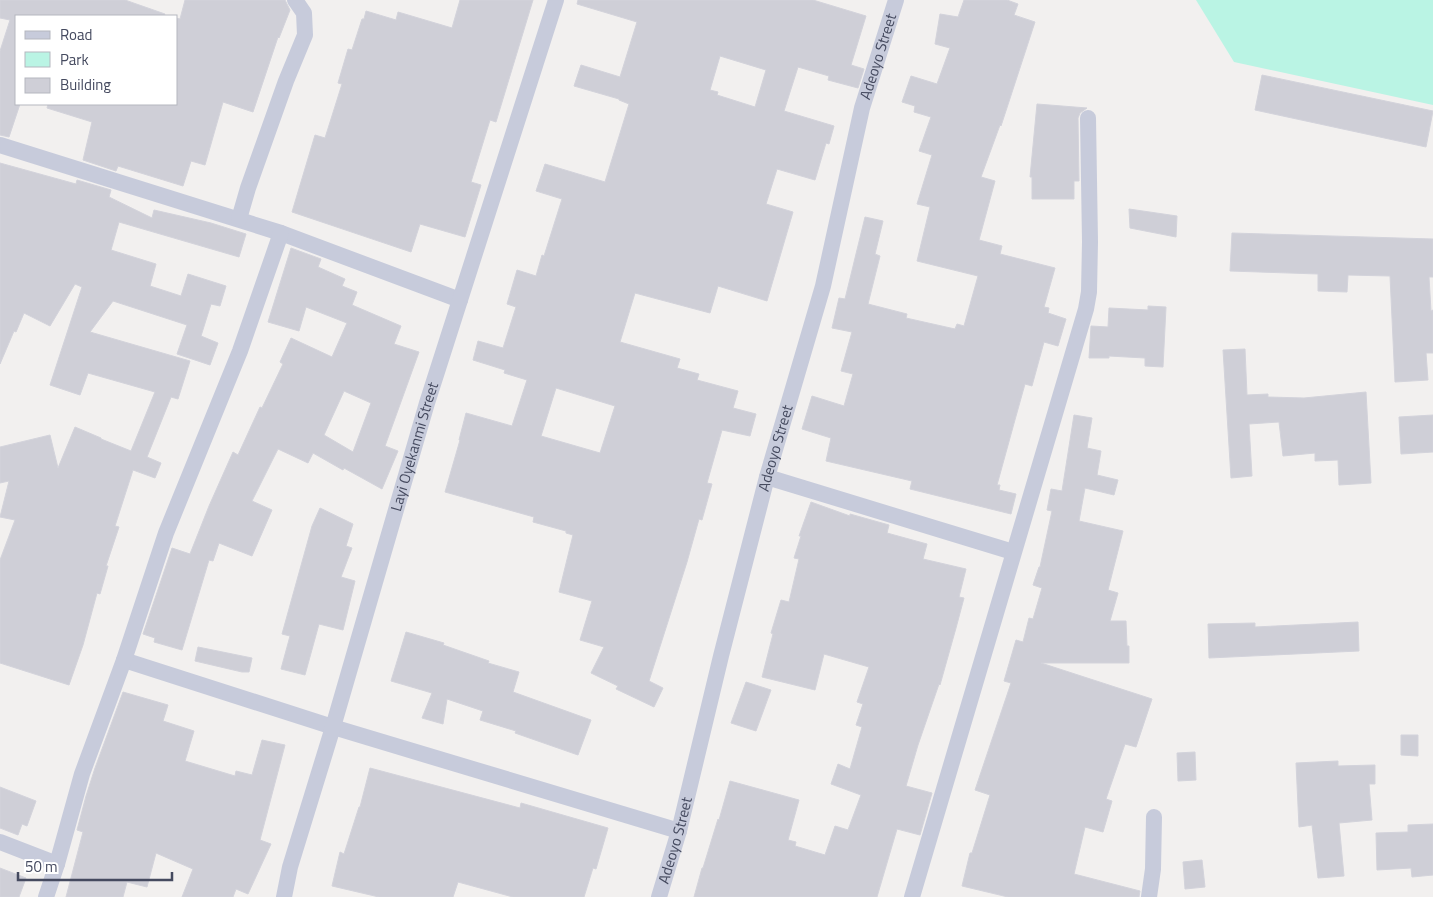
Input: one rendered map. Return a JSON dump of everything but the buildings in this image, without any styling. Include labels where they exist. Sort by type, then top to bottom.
[{"type":"street","points":[[238,219],[286,81],[306,35],[304,13],[295,0]]},
{"type":"street","name":"Layi Oyekanmi Street","points":[[284,897],[290,867],[333,727],[427,403],[556,0]]},
{"type":"street","name":"Adeoyo Street","points":[[659,897],[679,831],[767,477],[823,286],[862,108],[896,0]]},
{"type":"street","points":[[912,897],[1089,292],[1088,118]]},
{"type":"street","points":[[0,145],[281,233],[460,300]]},
{"type":"street","points":[[46,897],[82,774],[124,660],[166,533],[240,351],[281,233]]},
{"type":"street","points":[[767,477],[1013,552]]},
{"type":"street","points":[[124,660],[333,727],[679,831]]},
{"type":"street","points":[[1149,897],[1153,869],[1154,817]]},
{"type":"street","points":[[0,842],[57,864]]},
{"type":"green space","points":[[1196,0],[1433,0],[1433,105],[1234,62]]}]
